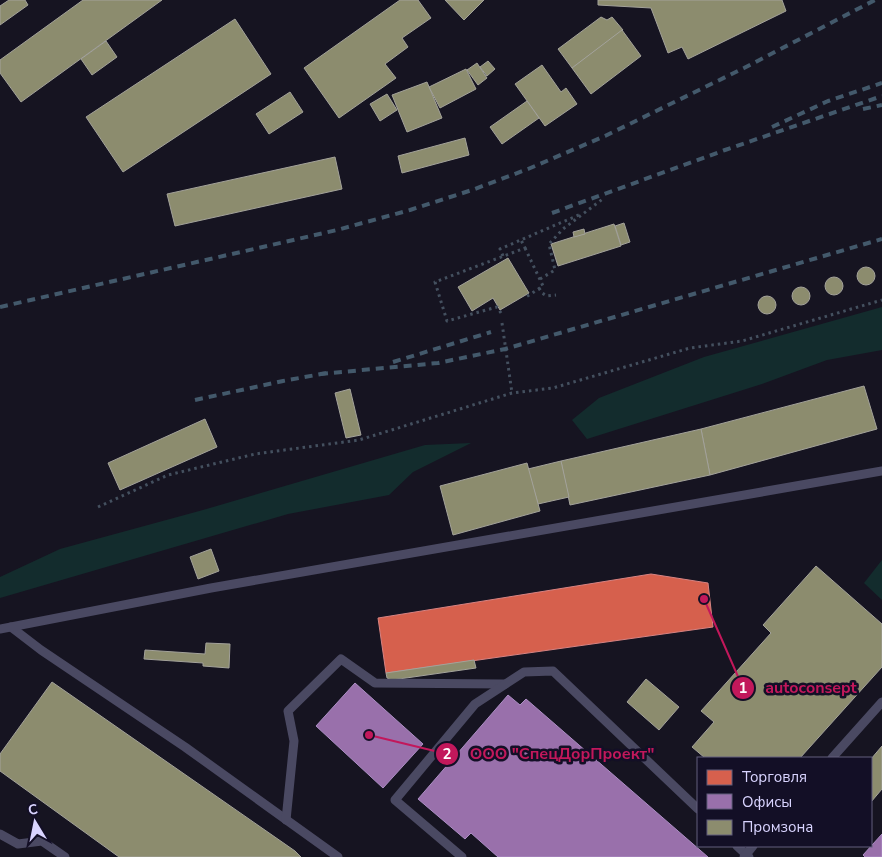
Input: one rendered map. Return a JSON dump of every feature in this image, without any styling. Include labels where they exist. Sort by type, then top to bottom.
[{"type":"lane","points":[[0,629],[211,588],[882,471]]},
{"type":"lane","points":[[11,627],[41,650],[185,747],[338,857]]},
{"type":"lane","points":[[286,820],[294,741],[288,711],[341,659],[375,683],[505,684]]},
{"type":"lane","points":[[462,857],[395,800],[475,704],[524,672],[553,671],[697,808]]},
{"type":"lane","points":[[833,757],[882,702]]},
{"type":"lane","points":[[0,834],[18,844],[42,841],[65,857]]},
{"type":"path","points":[[540,279],[555,270],[549,244],[563,229],[604,198]]},
{"type":"path","points":[[503,256],[500,249],[586,211]]},
{"type":"path","points":[[521,240],[543,286],[526,297]]},
{"type":"path","points":[[501,313],[497,307],[447,321],[435,282],[525,248]]},
{"type":"path","points":[[539,288],[546,296],[556,295]]},
{"type":"path","points":[[98,507],[168,475],[255,454],[359,440],[512,393],[552,388],[690,348],[742,341],[882,300]]},
{"type":"path","points":[[502,323],[512,393]]},
{"type":"green space","points":[[882,307],[882,350],[827,360],[762,384],[587,439],[572,420],[599,398],[704,357]]},
{"type":"green space","points":[[471,443],[413,472],[389,495],[288,514],[0,598],[0,577],[60,549],[203,510],[425,445]]},
{"type":"green space","points":[[882,560],[882,600],[864,583]]},
{"type":"building: Торговля","points":[[651,574],[708,583],[713,627],[386,673],[378,618]]},
{"type":"building: Офисы","points":[[355,683],[423,744],[383,788],[316,726]]},
{"type":"building: Офисы","points":[[508,695],[520,705],[526,699],[708,857],[498,857],[471,833],[465,839],[418,799]]},
{"type":"building: Офисы","points":[[882,834],[882,857],[865,857],[863,855]]},
{"type":"building: Промзона","points":[[9,0],[25,0],[28,5],[0,25],[0,6]]},
{"type":"building: Промзона","points":[[83,0],[162,0],[21,102],[0,73],[0,60]]},
{"type":"building: Промзона","points":[[400,0],[418,0],[431,18],[402,38],[408,47],[385,64],[396,78],[339,118],[304,68]]},
{"type":"building: Промзона","points":[[445,0],[484,0],[464,20]]},
{"type":"building: Промзона","points":[[598,0],[782,0],[786,11],[688,59],[682,47],[668,53],[651,8],[598,5]]},
{"type":"building: Промзона","points":[[601,17],[607,20],[612,17],[623,30],[572,68],[558,49]]},
{"type":"building: Промзона","points":[[235,19],[271,74],[123,172],[86,117]]},
{"type":"building: Промзона","points":[[622,30],[641,56],[591,94],[572,68]]},
{"type":"building: Промзона","points":[[106,41],[117,57],[92,75],[81,59]]},
{"type":"building: Промзона","points":[[488,61],[495,69],[487,76],[480,67]]},
{"type":"building: Промзона","points":[[477,63],[487,78],[478,85],[467,70]]},
{"type":"building: Промзона","points":[[542,65],[561,92],[566,88],[577,104],[545,126],[515,84]]},
{"type":"building: Промзона","points":[[466,69],[476,89],[440,108],[429,87]]},
{"type":"building: Промзона","points":[[427,82],[442,118],[407,132],[392,95]]},
{"type":"building: Промзона","points":[[290,92],[303,112],[269,134],[256,114]]},
{"type":"building: Промзона","points":[[387,94],[397,110],[380,121],[370,104]]},
{"type":"building: Промзона","points":[[527,101],[539,118],[502,144],[490,127]]},
{"type":"building: Промзона","points":[[465,138],[469,155],[402,173],[398,156]]},
{"type":"building: Промзона","points":[[335,157],[342,189],[175,226],[167,194]]},
{"type":"building: Промзона","points":[[624,223],[630,242],[621,245],[615,226]]},
{"type":"building: Промзона","points":[[614,224],[621,246],[558,266],[551,244]]},
{"type":"building: Промзона","points":[[584,229],[585,234],[574,237],[573,232]]},
{"type":"building: Промзона","points":[[508,258],[529,293],[500,310],[493,298],[472,311],[458,287]]},
{"type":"building: Промзона","points":[[866,267],[872,270],[875,276],[872,282],[866,285],[860,282],[857,276],[860,270]]},
{"type":"building: Промзона","points":[[834,277],[840,280],[843,286],[840,292],[834,295],[828,292],[825,286],[828,280]]},
{"type":"building: Промзона","points":[[801,287],[807,290],[810,296],[807,302],[801,305],[795,302],[792,296],[795,290]]},
{"type":"building: Промзона","points":[[767,296],[773,299],[776,305],[773,311],[767,314],[761,311],[758,305],[761,299]]},
{"type":"building: Промзона","points":[[864,386],[877,429],[710,475],[701,429]]},
{"type":"building: Промзона","points":[[350,389],[361,435],[346,438],[335,393]]},
{"type":"building: Промзона","points":[[205,419],[217,447],[120,490],[108,463]]},
{"type":"building: Промзона","points":[[701,429],[710,475],[570,505],[561,461]]},
{"type":"building: Промзона","points":[[561,461],[569,497],[538,504],[528,469]]},
{"type":"building: Промзона","points":[[527,463],[540,511],[453,535],[440,486]]},
{"type":"building: Промзона","points":[[211,549],[219,571],[198,579],[190,557]]},
{"type":"building: Промзона","points":[[816,566],[882,624],[882,667],[801,757],[704,757],[692,747],[714,722],[701,711],[771,633],[763,625]]},
{"type":"building: Промзона","points":[[206,643],[230,644],[229,668],[203,666],[203,663],[144,659],[145,650],[205,654]]},
{"type":"building: Промзона","points":[[474,660],[476,668],[392,680],[387,678],[386,673]]},
{"type":"building: Промзона","points":[[646,679],[679,707],[659,730],[627,702]]},
{"type":"building: Промзона","points":[[52,682],[301,857],[119,857],[0,771],[0,754]]},
{"type":"building: Промзона","points":[[882,746],[882,789],[872,801],[872,758]]},
{"type":"railway","points":[[0,307],[337,230],[410,210],[472,190],[528,169],[605,136],[744,68],[875,0]]},
{"type":"railway","points":[[772,127],[828,101],[882,83]]},
{"type":"railway","points":[[552,213],[725,150],[882,96]]},
{"type":"railway","points":[[863,109],[882,105]]},
{"type":"railway","points":[[320,374],[438,363],[505,349],[882,239]]},
{"type":"railway","points":[[393,362],[491,332]]},
{"type":"railway","points":[[195,400],[327,373]]},
{"type":"place","name":"autoconsept","points":[[704,599]]},
{"type":"place","name":"ООО \"СпецДорПроект\"","points":[[369,735]]}]
